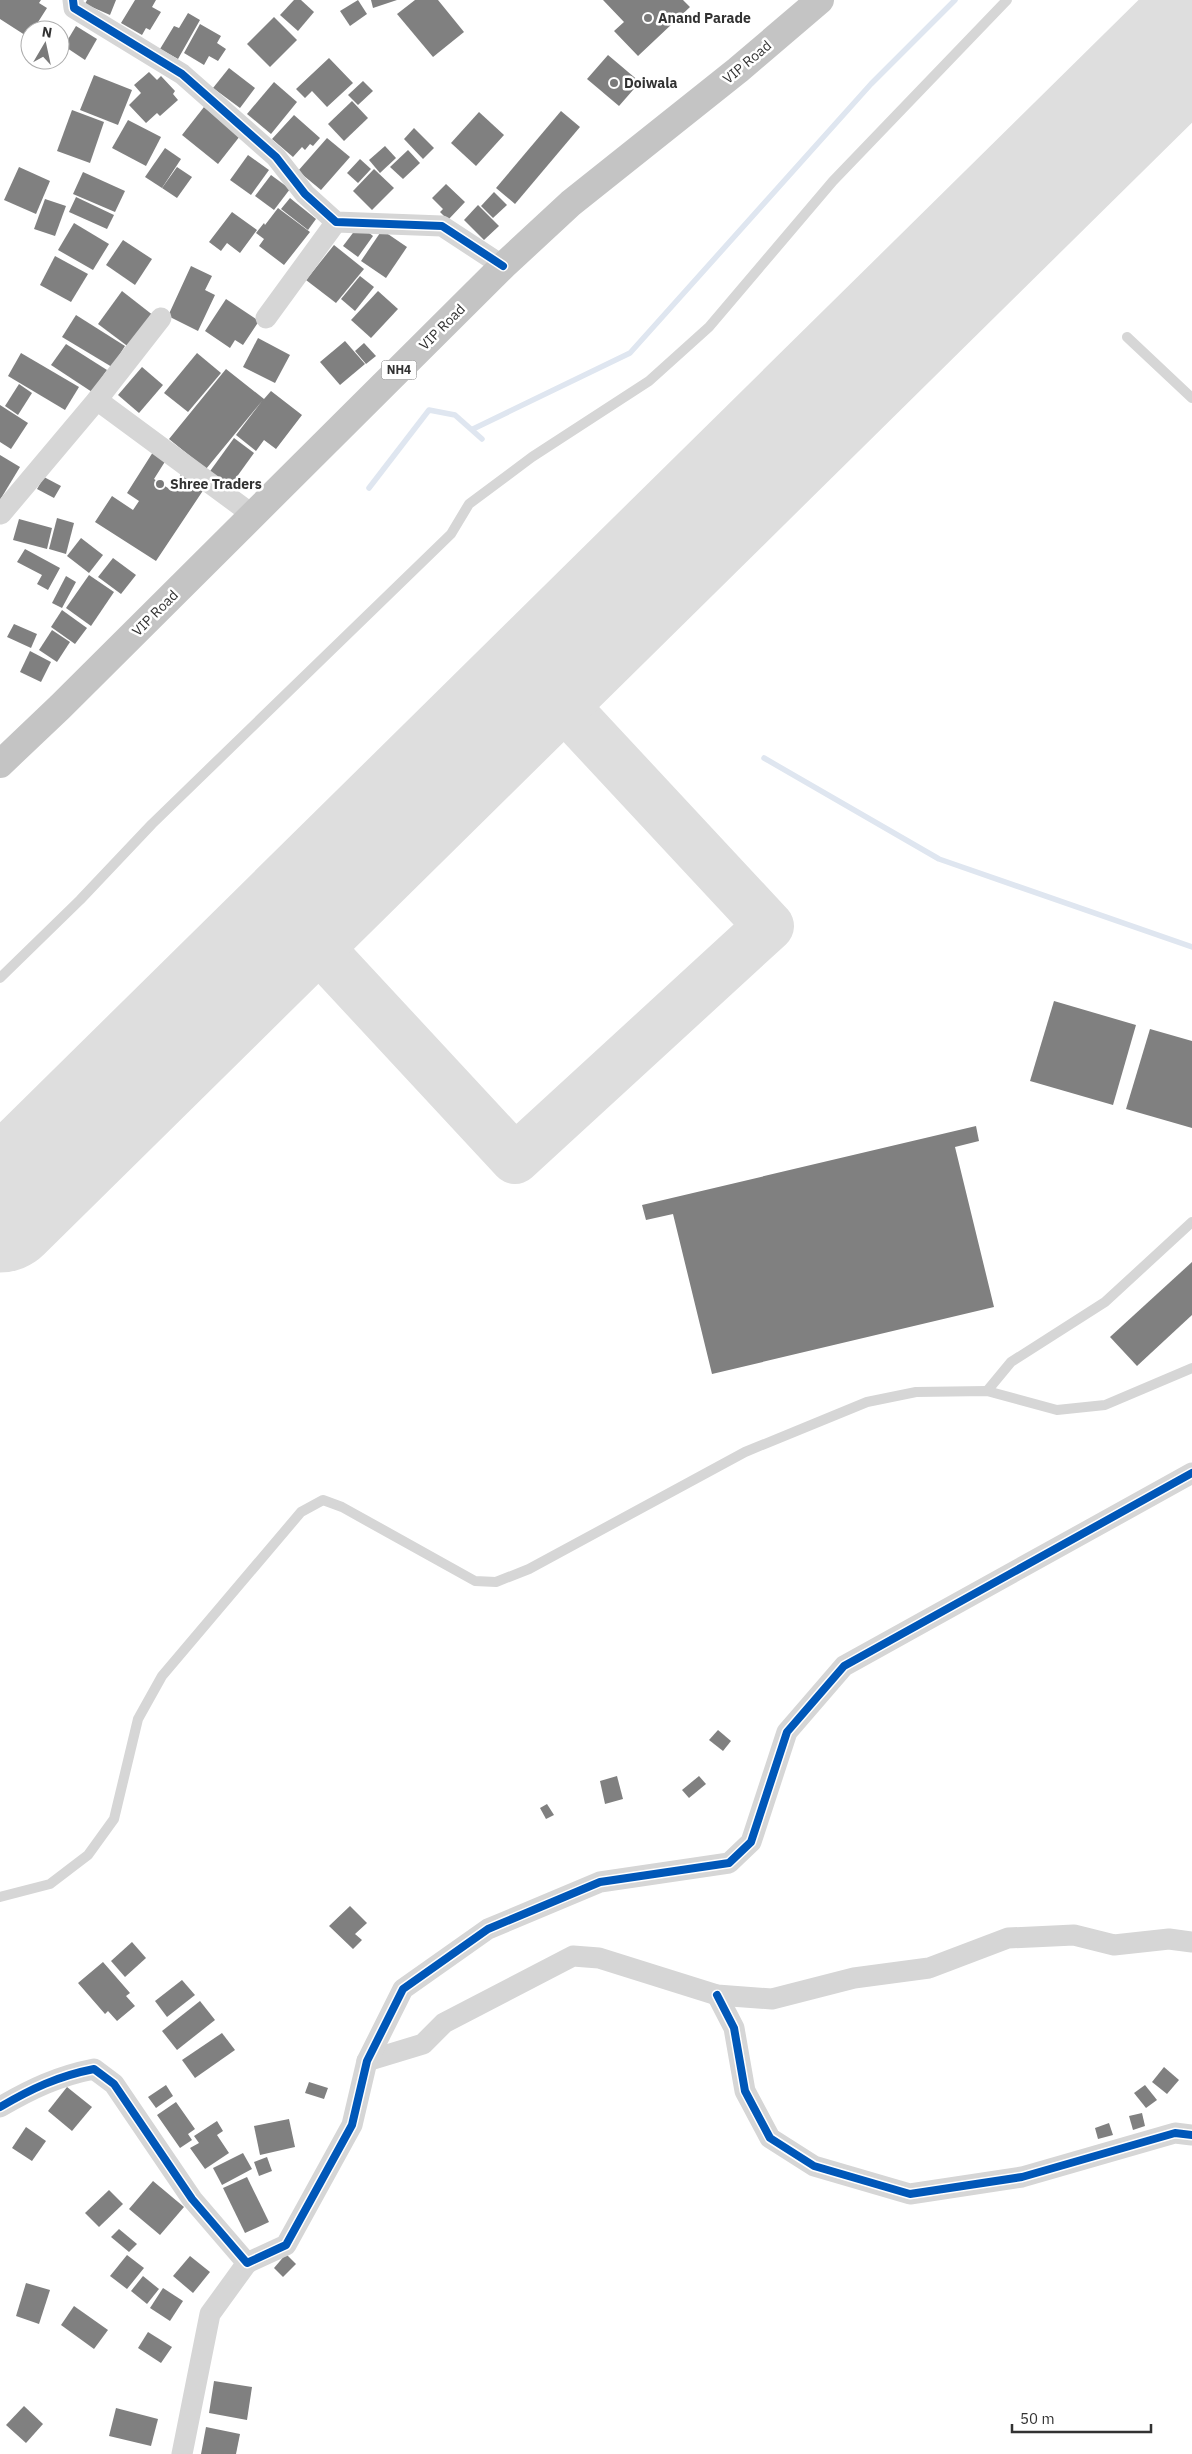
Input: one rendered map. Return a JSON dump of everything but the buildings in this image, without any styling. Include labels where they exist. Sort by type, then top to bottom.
[{"type":"highway","name":"VIP Road","points":[[0,764],[253,516],[503,266],[571,203],[738,70],[820,0]]},
{"type":"street","points":[[73,0],[74,8],[182,74],[276,156],[305,194],[336,222],[442,226],[503,266]]},
{"type":"street","points":[[266,318],[336,222]]},
{"type":"street","points":[[1,514],[97,400],[161,318]]},
{"type":"street","points":[[97,400],[253,516]]},
{"type":"street","points":[[182,2454],[210,2314],[248,2263],[286,2245],[352,2125],[367,2061],[402,1989],[488,1929],[600,1882],[729,1863],[751,1842],[787,1732],[844,1666],[1192,1473]]},
{"type":"street","points":[[367,2061],[423,2044],[444,2023],[573,1956],[599,1958],[716,1995],[772,1999],[854,1978],[928,1968],[1008,1938],[1074,1935],[1114,1945],[1169,1939],[1192,1942]]},
{"type":"street","points":[[716,1995],[734,2028],[745,2091],[770,2138],[814,2166],[910,2194],[1022,2177],[1174,2133],[1192,2135]]},
{"type":"street","points":[[0,2107],[38,2085],[75,2073],[94,2070],[114,2084],[192,2199],[248,2263]]},
{"type":"lane","points":[[0,978],[80,900],[152,824],[451,534],[469,504],[532,457],[649,381],[709,327],[833,181],[1007,0]]},
{"type":"lane","points":[[1127,336],[1192,398]]},
{"type":"lane","points":[[986,1391],[1011,1362],[1105,1302],[1192,1222]]},
{"type":"lane","points":[[0,1897],[50,1884],[88,1855],[114,1818],[138,1719],[162,1676],[301,1512],[323,1500],[342,1507],[475,1581],[496,1582],[529,1569],[745,1452],[867,1402],[916,1392],[986,1391],[1057,1410],[1105,1405],[1192,1368]]},
{"type":"waterway","points":[[473,429],[630,353],[871,84],[955,0]]},
{"type":"waterway","points":[[369,488],[429,410],[455,415],[482,439]]},
{"type":"waterway","points":[[764,758],[939,859],[1192,947]]},
{"type":"taxiway","points":[[294,921],[515,1159],[769,926],[539,679]]},
{"type":"runway","points":[[0,1210],[1192,35]]},
{"type":"cycle path","points":[[73,0],[74,8],[182,74],[276,157],[305,194],[336,222],[442,226],[503,266]]},
{"type":"cycle path","points":[[0,2107],[45,2084],[68,2075],[94,2069],[114,2084],[192,2199],[247,2263],[286,2245],[352,2125],[367,2061],[403,1989],[488,1929],[600,1882],[729,1863],[751,1842],[787,1732],[844,1666],[1192,1473]]},
{"type":"cycle path","points":[[717,1995],[734,2028],[745,2091],[770,2138],[814,2166],[910,2194],[1022,2177],[1175,2133],[1192,2135]]},
{"type":"place","name":"Anand Parade","points":[[648,18]]},
{"type":"place","name":"Doiwala","points":[[614,83]]},
{"type":"place","name":"Shree Traders","points":[[160,484]]}]
